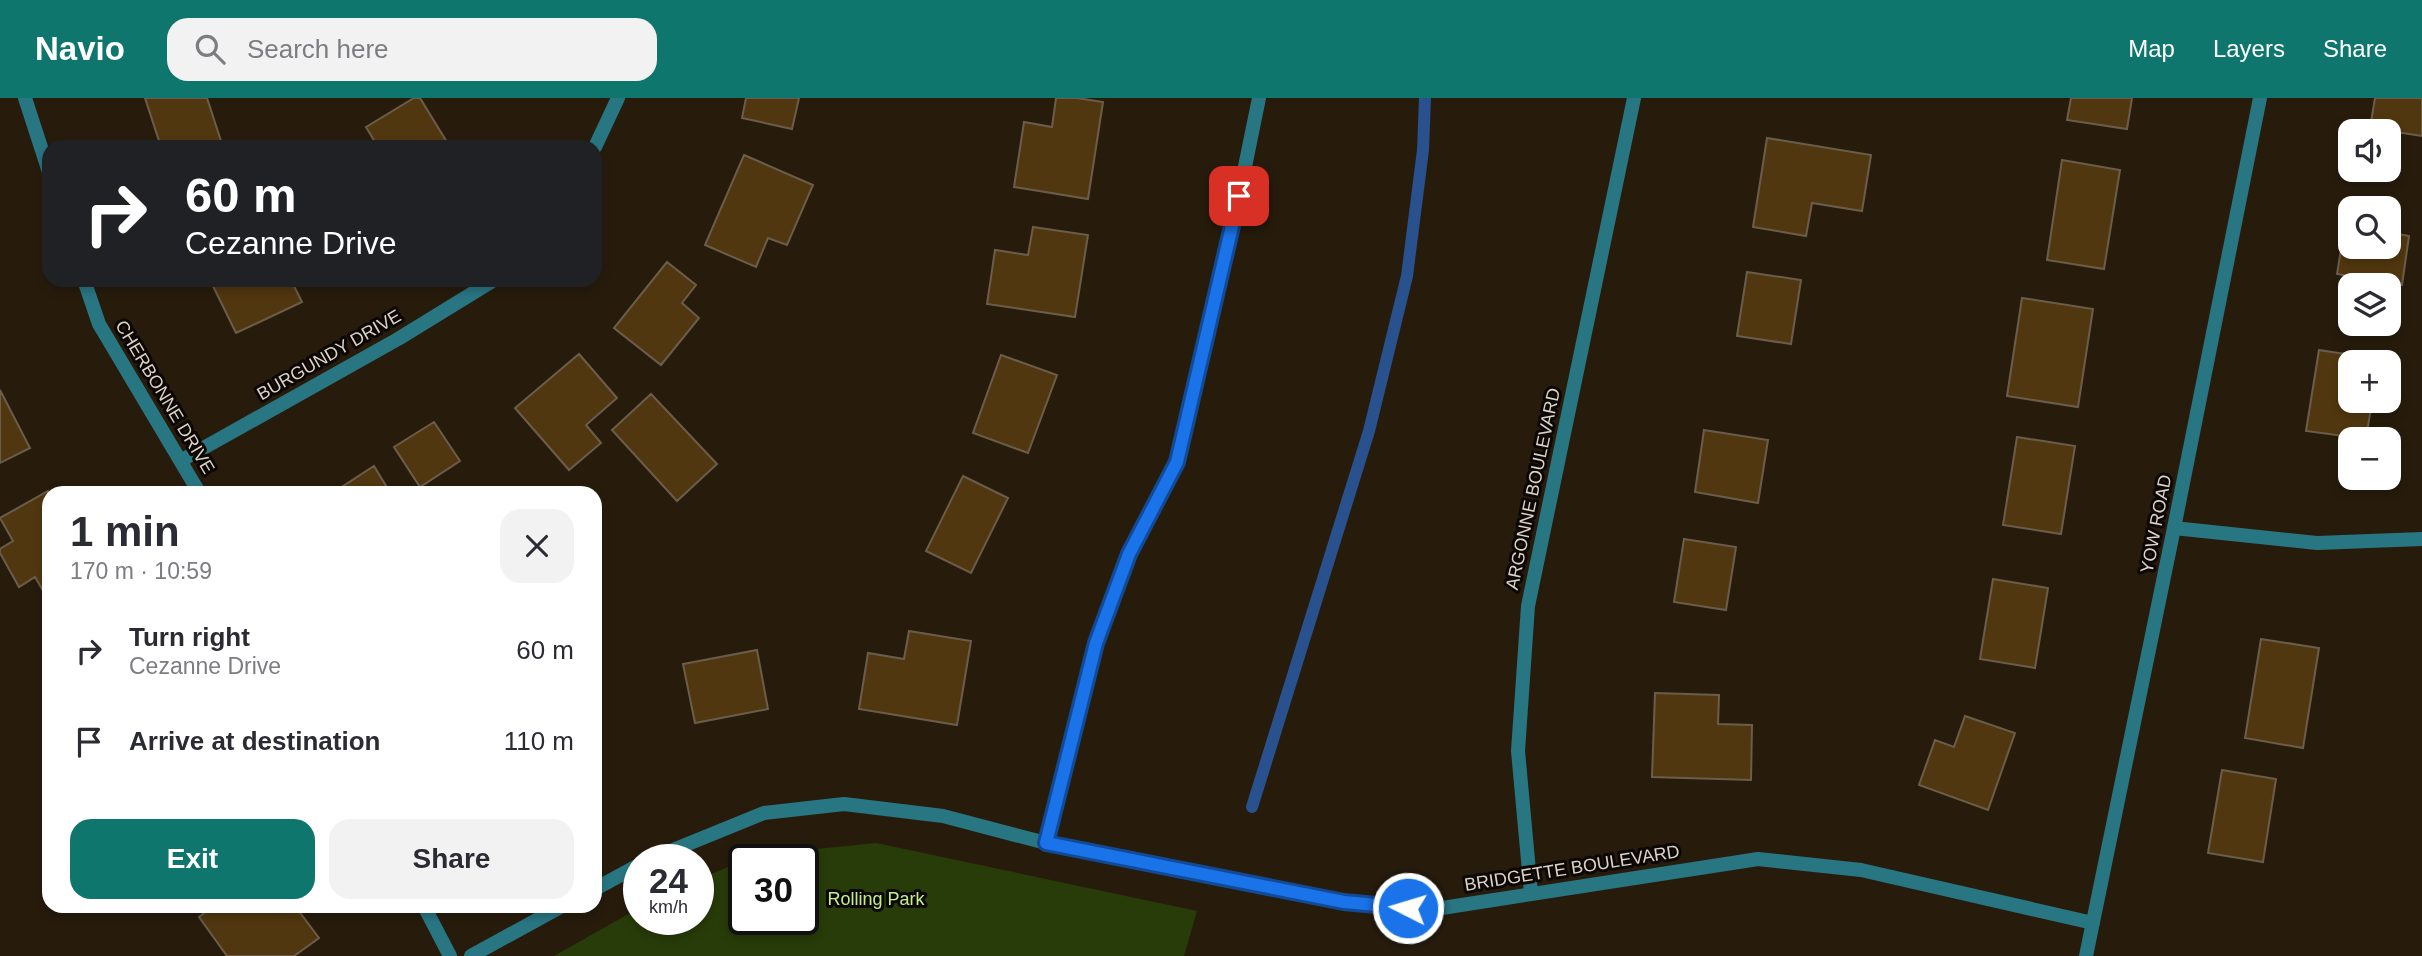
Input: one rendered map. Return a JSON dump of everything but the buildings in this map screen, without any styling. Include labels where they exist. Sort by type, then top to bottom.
[{"type":"street","points":[[25,98],[42,150]]},
{"type":"street","points":[[598,140],[618,98]]},
{"type":"street","points":[[1046,843],[1096,643],[1129,554],[1177,462],[1259,98]]},
{"type":"street","name":"ARGONNE BOULEVARD","points":[[1531,893],[1518,751],[1528,606],[1634,98]]},
{"type":"street","name":"YOW ROAD","points":[[2086,956],[2175,528],[2260,98]]},
{"type":"street","name":"CHERBONNE DRIVE","points":[[86,287],[99,324],[196,486]]},
{"type":"street","name":"BURGUNDY DRIVE","points":[[181,460],[398,339],[483,287]]},
{"type":"street","points":[[2175,528],[2317,543],[2422,539]]},
{"type":"street","name":"BRIDGETTE BOULEVARD","points":[[688,844],[764,813],[844,804],[943,816],[1046,843],[1344,902],[1429,910],[1758,859],[1861,870],[2093,923]]},
{"type":"street","points":[[602,885],[623,874]]},
{"type":"street","points":[[428,913],[450,956]]},
{"type":"street","points":[[471,956],[549,913]]},
{"type":"green space","name":"Rolling Park","points":[[876,843],[1197,911],[1184,956],[554,956],[623,917],[623,935],[714,935],[714,873],[728,867],[728,935],[819,935],[819,849]]},
{"type":"waterway","points":[[1252,807],[1369,431],[1407,276],[1423,150],[1425,98]]},
{"type":"route","points":[[1239,196],[1177,462],[1129,554],[1096,643],[1046,843],[1344,902],[1408,908]]}]
